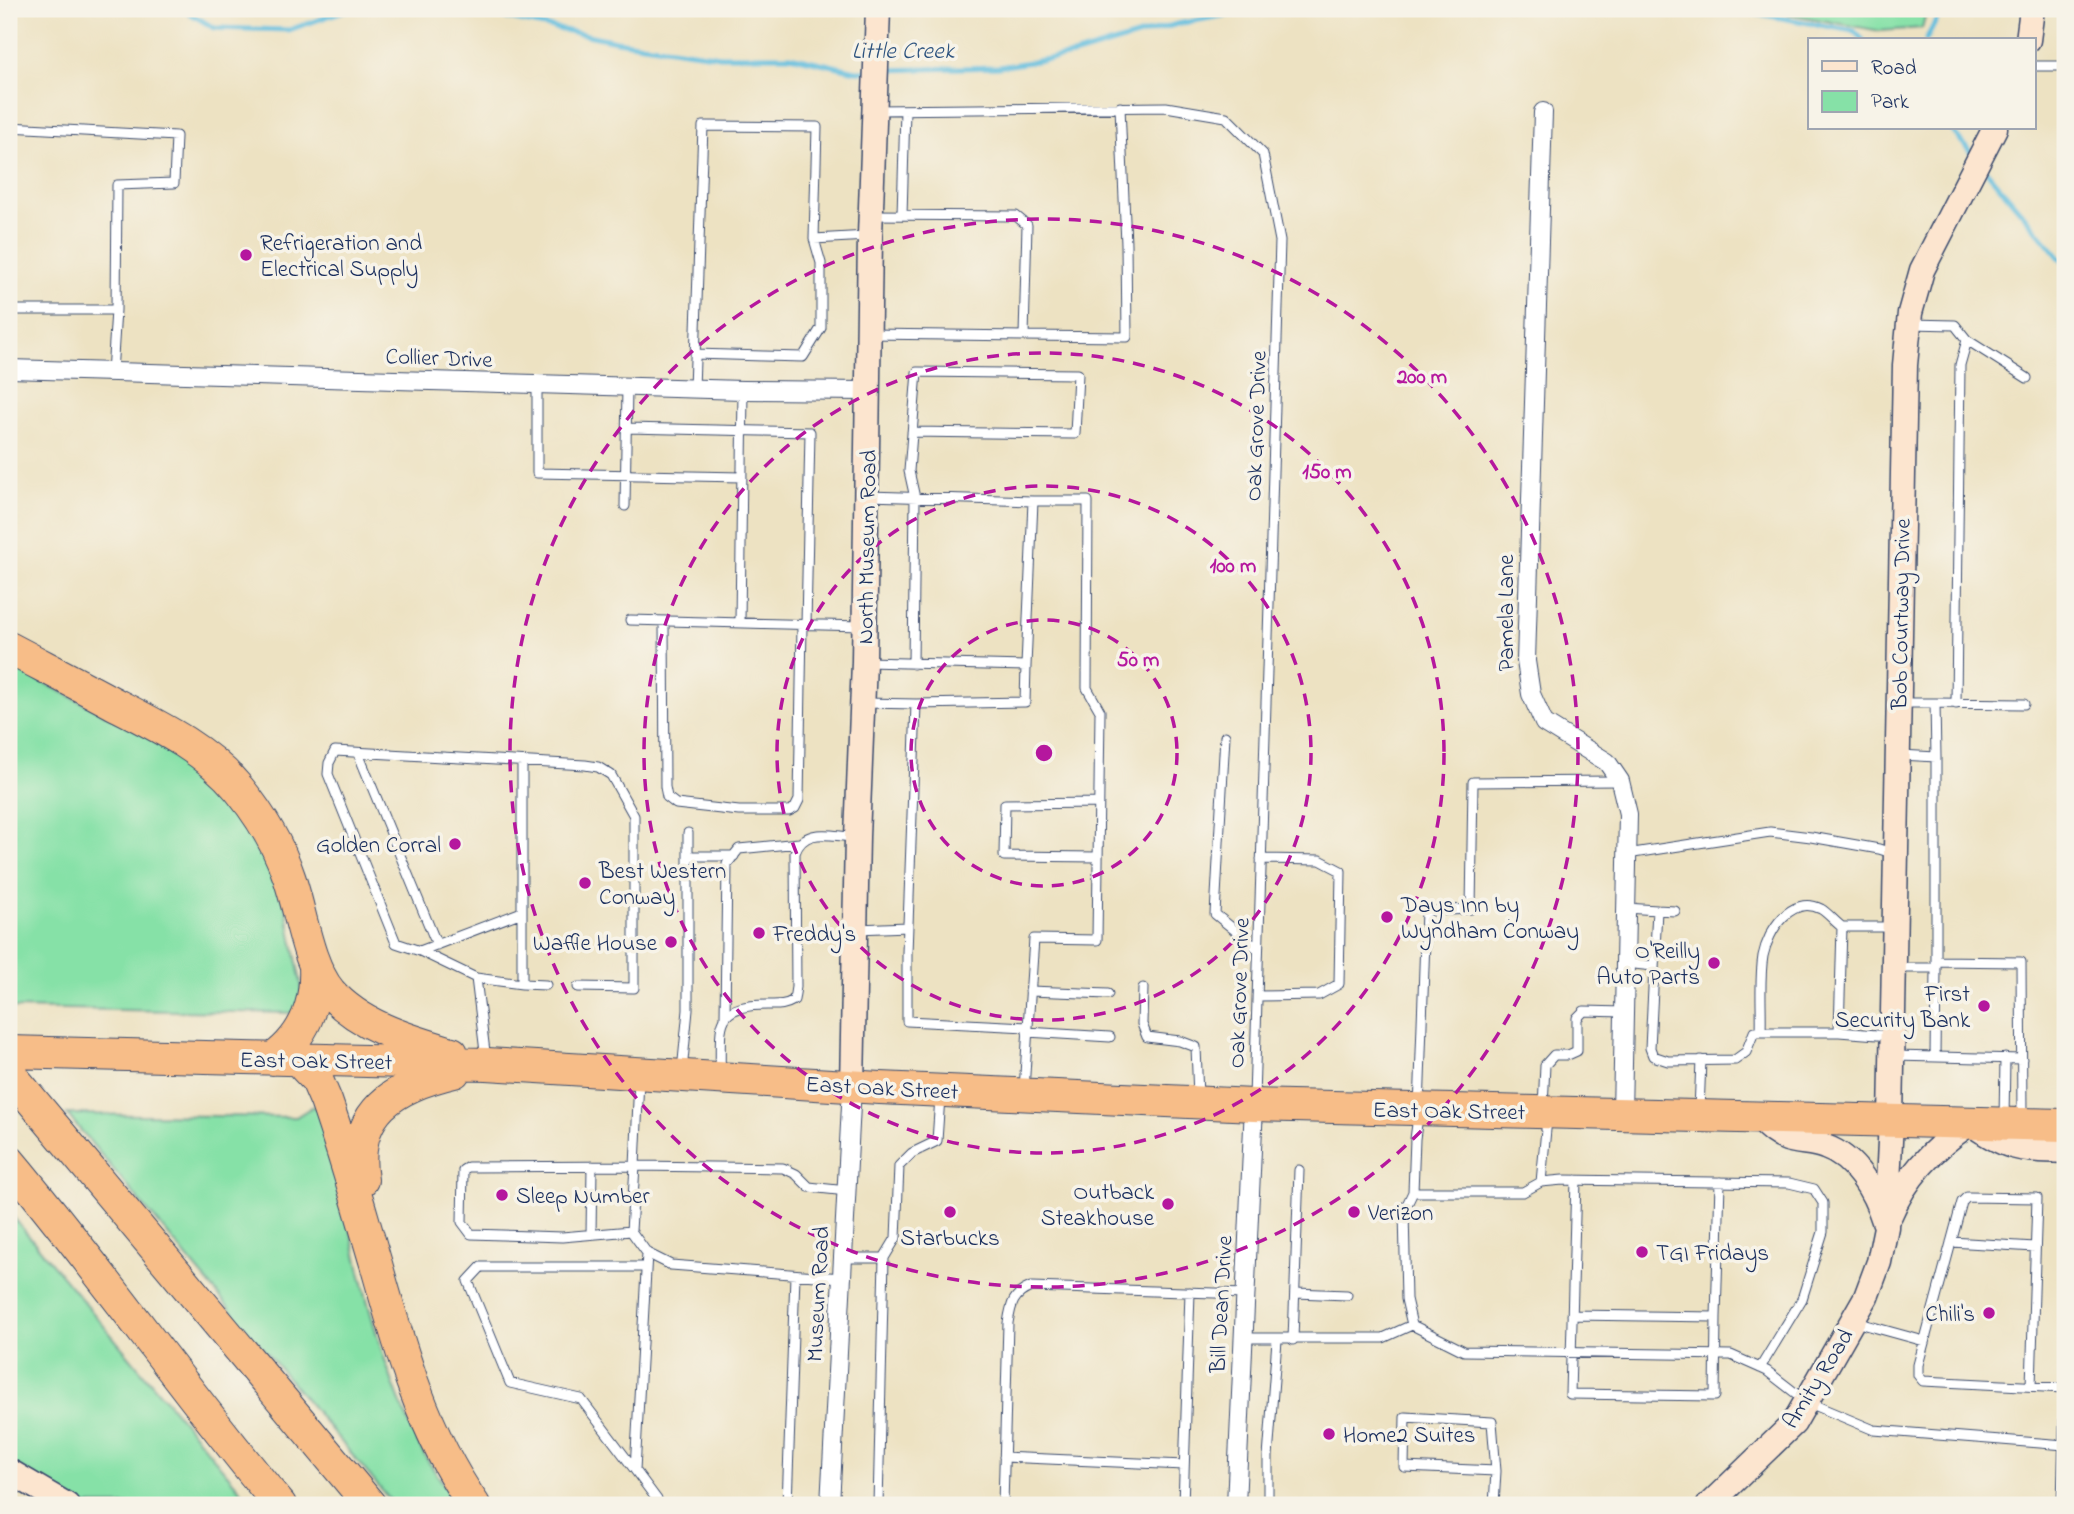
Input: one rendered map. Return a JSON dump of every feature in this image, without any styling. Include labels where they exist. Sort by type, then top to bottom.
[{"type":"highway","points":[[9,648],[161,728],[188,744],[228,777],[259,815],[275,841],[290,878],[315,966],[332,993],[356,1014],[407,1039],[487,1064]]},
{"type":"highway","points":[[315,966],[314,990],[308,1016],[291,1045],[286,1060],[309,1070],[317,1080],[326,1101],[399,1346],[423,1414],[460,1485],[474,1505]]},
{"type":"highway","name":"East Oak Street","points":[[9,1052],[487,1064],[852,1086],[1254,1105],[2065,1125]]},
{"type":"highway","points":[[376,1264],[359,1165],[363,1133],[369,1120],[385,1102],[420,1082],[487,1064]]},
{"type":"highway","points":[[9,1073],[370,1505]]},
{"type":"highway","points":[[9,1161],[217,1430],[279,1505]]},
{"type":"street","name":"North Museum Road","points":[[852,1086],[864,662],[868,334],[878,9]]},
{"type":"street","points":[[2028,38],[2032,9]]},
{"type":"street","name":"Pamela Lane","points":[[1543,112],[1526,661],[1531,694],[1544,723],[1607,762],[1620,781],[1628,814],[1622,1114]]},
{"type":"street","name":"Bob Courtway Drive","points":[[1891,1120],[1905,365],[1909,324],[1922,270],[1994,130]]},
{"type":"street","name":"Collier Drive","points":[[9,369],[694,389],[868,391]]},
{"type":"street","name":"Museum Road","points":[[830,1505],[852,1086]]},
{"type":"street","name":"Bill Dean Drive","points":[[1236,1505],[1254,1105]]},
{"type":"street","points":[[1756,1117],[1787,1139],[1824,1146],[1841,1156],[1864,1180],[1877,1202],[1886,1227]]},
{"type":"street","name":"Amity Road","points":[[1709,1505],[1794,1423],[1867,1297],[1879,1262],[1886,1227],[1891,1120]]},
{"type":"street","name":"Amity Road","points":[[1886,1227],[1901,1193],[1923,1163],[1948,1138],[1970,1123]]},
{"type":"street","name":"East Oak Street","points":[[1970,1123],[2007,1146],[2021,1150],[2065,1151]]},
{"type":"street","points":[[9,1471],[67,1505]]},
{"type":"lane","points":[[2036,66],[2065,66]]},
{"type":"lane","points":[[868,334],[1127,337],[1120,107]]},
{"type":"lane","name":"Oak Grove Drive","points":[[875,110],[1166,107],[1226,117],[1262,154],[1280,241],[1254,1105]]},
{"type":"lane","points":[[902,215],[905,110]]},
{"type":"lane","points":[[694,389],[695,354],[703,126],[817,127],[814,239],[821,263],[821,328],[803,357],[695,354]]},
{"type":"lane","points":[[9,127],[176,135],[174,183],[117,185],[116,310],[112,373]]},
{"type":"lane","points":[[814,239],[871,226],[902,215],[1016,216],[1027,225],[1024,336]]},
{"type":"lane","points":[[9,310],[116,310]]},
{"type":"lane","points":[[1909,324],[1955,325],[1967,340],[2027,378]]},
{"type":"lane","points":[[1956,704],[1960,365],[1967,340]]},
{"type":"lane","points":[[912,432],[1075,434],[1078,374],[918,372],[912,432],[909,471],[915,498],[913,664]]},
{"type":"lane","points":[[537,384],[537,473],[742,477]]},
{"type":"lane","points":[[625,506],[627,387]]},
{"type":"lane","points":[[740,623],[743,390]]},
{"type":"lane","points":[[627,428],[810,432],[799,800],[795,808],[789,811],[739,811],[676,804],[667,797],[664,621]]},
{"type":"lane","points":[[867,496],[1088,501],[1087,688],[1100,711],[1097,940],[1034,939],[1024,1094]]},
{"type":"lane","points":[[862,702],[1025,702],[1032,501]]},
{"type":"lane","points":[[630,621],[864,626]]},
{"type":"lane","points":[[864,662],[1026,666]]},
{"type":"lane","points":[[1899,703],[2024,704]]},
{"type":"lane","points":[[1935,703],[1935,1057]]},
{"type":"lane","points":[[916,704],[907,1021],[1110,1037]]},
{"type":"lane","points":[[1225,736],[1215,914],[1258,949]]},
{"type":"lane","points":[[546,985],[476,978],[397,943],[328,774],[329,763],[335,751],[585,765],[598,767],[611,775],[634,817],[634,988],[578,987]]},
{"type":"lane","points":[[358,752],[437,945]]},
{"type":"lane","points":[[1897,754],[1936,757]]},
{"type":"lane","points":[[522,762],[522,984]]},
{"type":"lane","points":[[1620,781],[1473,782],[1471,909],[1426,911],[1419,1109],[1413,1192],[1404,1210],[1406,1299],[1412,1325],[1464,1352],[1731,1355],[1767,1371],[1807,1402],[1874,1430],[2064,1445]]},
{"type":"lane","points":[[1098,857],[1004,856],[1004,804],[1099,803]]},
{"type":"lane","points":[[1627,854],[1770,832],[1811,837],[1896,854]]},
{"type":"lane","points":[[682,1076],[688,1010],[688,833]]},
{"type":"lane","points":[[720,1078],[722,1027],[727,1013],[736,1007],[785,1005],[794,1000],[795,853],[799,842],[814,835],[857,838]]},
{"type":"lane","points":[[726,1017],[727,864],[739,849],[799,842]]},
{"type":"lane","points":[[688,856],[734,856]]},
{"type":"lane","points":[[1257,996],[1319,995],[1339,984],[1341,871],[1320,860],[1261,859]]},
{"type":"lane","points":[[1761,1032],[1763,957],[1767,944],[1784,914],[1800,906],[1820,909],[1842,927],[1894,927]]},
{"type":"lane","points":[[1626,908],[1675,911]]},
{"type":"lane","points":[[1657,910],[1650,1048],[1653,1056],[1668,1061],[1735,1060],[1746,1052],[1754,1032],[1839,1032],[1935,1057],[2022,1059]]},
{"type":"lane","points":[[420,951],[522,912]]},
{"type":"lane","points":[[1839,1032],[1842,927]]},
{"type":"lane","points":[[855,929],[908,928]]},
{"type":"lane","points":[[1894,968],[2021,962],[2022,1059],[2013,1124]]},
{"type":"lane","points":[[1625,963],[1653,966]]},
{"type":"lane","points":[[476,978],[487,1064]]},
{"type":"lane","points":[[1143,988],[1142,1024],[1147,1037],[1180,1041],[1196,1047],[1198,1102]]},
{"type":"lane","points":[[1030,991],[1108,994]]},
{"type":"lane","points":[[1541,1182],[1545,1065],[1554,1055],[1568,1055],[1577,1051],[1577,1018],[1584,1011],[1624,1013]]},
{"type":"lane","points":[[2005,1058],[2013,1124]]},
{"type":"lane","points":[[1699,1115],[1701,1060]]},
{"type":"lane","points":[[639,1073],[631,1231],[647,1254],[671,1265],[842,1278]]},
{"type":"lane","points":[[878,1505],[884,1258],[895,1238],[900,1166],[912,1153],[937,1141],[940,1090]]},
{"type":"lane","points":[[591,1234],[592,1166]]},
{"type":"lane","points":[[631,1231],[562,1237],[471,1234],[462,1222],[463,1170],[468,1167],[592,1166],[783,1168],[796,1174],[809,1186],[847,1191]]},
{"type":"lane","points":[[1293,1340],[1298,1170]]},
{"type":"lane","points":[[1413,1192],[1523,1192],[1541,1182],[1576,1180],[1789,1183],[1814,1189],[1823,1203],[1823,1232],[1801,1299],[1760,1368]]},
{"type":"lane","points":[[1576,1180],[1570,1394],[1609,1395],[1715,1396],[1720,1182]]},
{"type":"lane","points":[[2031,1386],[2037,1198],[1967,1197],[1962,1202],[1951,1242],[1918,1365],[1918,1376],[1923,1381],[2064,1388],[2063,1501]]},
{"type":"lane","points":[[1951,1242],[2035,1247]]},
{"type":"lane","points":[[635,1470],[647,1254]]},
{"type":"lane","points":[[843,1258],[884,1258]]},
{"type":"lane","points":[[646,1267],[481,1267],[468,1281],[510,1383],[581,1399],[660,1505]]},
{"type":"lane","points":[[787,1505],[794,1275]]},
{"type":"lane","points":[[1003,1505],[1008,1323],[1011,1302],[1020,1291],[1031,1287],[1245,1294]]},
{"type":"lane","points":[[1183,1505],[1190,1292]]},
{"type":"lane","points":[[1295,1293],[1348,1295]]},
{"type":"lane","points":[[1572,1315],[1716,1317]]},
{"type":"lane","points":[[1853,1322],[1924,1341]]},
{"type":"lane","points":[[1243,1338],[1383,1338],[1412,1325]]},
{"type":"lane","points":[[1268,1505],[1268,1457],[1277,1340]]},
{"type":"lane","points":[[1494,1505],[1496,1471],[1492,1422],[1405,1417],[1404,1467],[1496,1471]]},
{"type":"lane","points":[[1004,1457],[1184,1465]]},
{"type":"green space","points":[[1762,9],[1927,9],[1922,28],[1880,31]]},
{"type":"green space","points":[[9,665],[158,741],[218,785],[257,835],[282,888],[302,988],[296,1013],[9,1008]]},
{"type":"green space","points":[[325,1106],[362,1280],[387,1365],[420,1447],[458,1505],[394,1505],[67,1114],[296,1117],[312,1107]]},
{"type":"green space","points":[[9,1212],[253,1505],[81,1505],[9,1461]]},
{"type":"waterway","name":"Little Creek","points":[[183,9],[214,28],[289,30],[349,9]]},
{"type":"waterway","name":"Little Creek","points":[[463,9],[616,41],[720,56],[790,56],[856,71],[870,71]]},
{"type":"waterway","name":"Little Creek","points":[[883,70],[999,67],[1073,55],[1177,24],[1259,9]]},
{"type":"waterway","name":"Little Creek","points":[[1731,9],[1854,31],[1861,38]]},
{"type":"waterway","points":[[1927,38],[1937,19],[1937,9]]},
{"type":"waterway","name":"Little Creek","points":[[1952,130],[1973,155]]},
{"type":"waterway","name":"Little Creek","points":[[1984,168],[2065,264]]},
{"type":"place","name":"Refrigeration and Electrical Supply","points":[[246,255]]},
{"type":"place","name":"Golden Corral","points":[[455,844]]},
{"type":"place","name":"Best Western Conway","points":[[585,883]]},
{"type":"place","name":"Days Inn by Wyndham Conway","points":[[1387,917]]},
{"type":"place","name":"Freddy's","points":[[759,933]]},
{"type":"place","name":"Waffle House","points":[[671,942]]},
{"type":"place","name":"O'Reilly Auto Parts","points":[[1714,963]]},
{"type":"place","name":"First Security Bank","points":[[1984,1006]]},
{"type":"place","name":"Sleep Number","points":[[502,1195]]},
{"type":"place","name":"Outback Steakhouse","points":[[1168,1204]]},
{"type":"place","name":"Starbucks","points":[[950,1212]]},
{"type":"place","name":"Verizon","points":[[1354,1212]]},
{"type":"place","name":"TGI Fridays","points":[[1642,1252]]},
{"type":"place","name":"Chili's","points":[[1989,1313]]},
{"type":"place","name":"Home2 Suites","points":[[1329,1434]]}]
